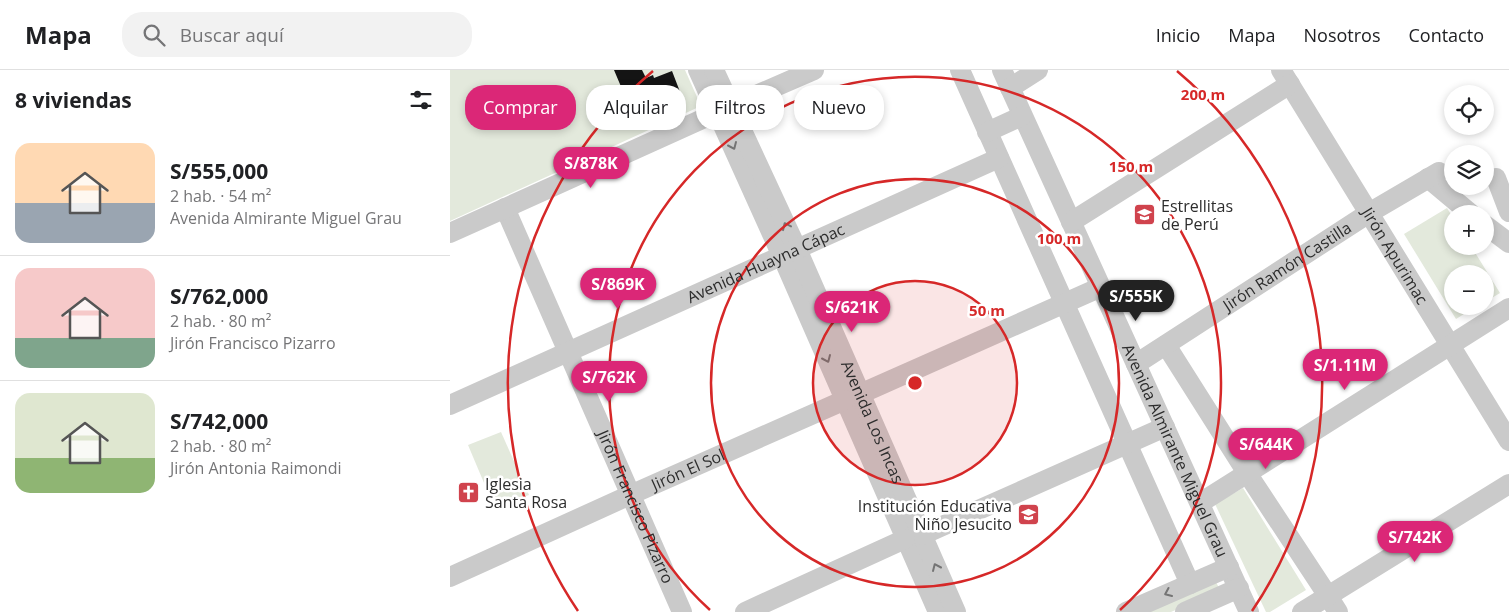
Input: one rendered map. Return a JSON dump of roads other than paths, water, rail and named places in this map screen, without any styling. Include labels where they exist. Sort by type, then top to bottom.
[{"type":"street","name":"Avenida Los Incas","points":[[698,70],[708,85]]},
{"type":"street","name":"Avenida Los Incas","points":[[714,70],[718,85]]},
{"type":"street","points":[[779,85],[814,70]]},
{"type":"street","points":[[960,70],[1190,584]]},
{"type":"street","points":[[1006,79],[1038,70]]},
{"type":"street","points":[[1072,222],[1285,77]]},
{"type":"street","name":"Jirón Apurimac","points":[[1285,77],[1509,441]]},
{"type":"street","name":"Avenida Almirante Miguel Grau","points":[[1006,79],[1249,612]]},
{"type":"street","points":[[987,132],[1022,116]]},
{"type":"street","points":[[450,233],[696,122]]},
{"type":"street","name":"Avenida Los Incas","points":[[734,130],[914,537],[956,612]]},
{"type":"street","name":"Avenida Huayna Cápac","points":[[450,406],[999,158]]},
{"type":"street","name":"Jirón Ramón Castilla","points":[[1136,364],[1369,213],[1434,175],[1462,205]]},
{"type":"street","points":[[1496,178],[1509,212]]},
{"type":"street","name":"Jirón Francisco Pizarro","points":[[505,208],[682,612]]},
{"type":"street","points":[[1494,232],[1509,243]]},
{"type":"street","name":"Jirón El Sol","points":[[450,577],[630,495],[1101,287]]},
{"type":"street","points":[[1200,503],[1509,308]]},
{"type":"street","points":[[1166,345],[1333,604]]},
{"type":"street","points":[[745,612],[1165,428]]},
{"type":"street","points":[[1302,612],[1333,604],[1509,484]]},
{"type":"street","name":"Avenida Los Incas","points":[[914,537],[938,612]]},
{"type":"street","points":[[1126,612],[1229,566]]},
{"type":"street","points":[[1185,612],[1239,588]]},
{"type":"place","name":"Estrellitas de Perú","points":[[1145,215]]},
{"type":"place","name":"Iglesia Santa Rosa","points":[[469,493]]},
{"type":"place","name":"Institución Educativa Niño Jesucito","points":[[1028,515]]}]
